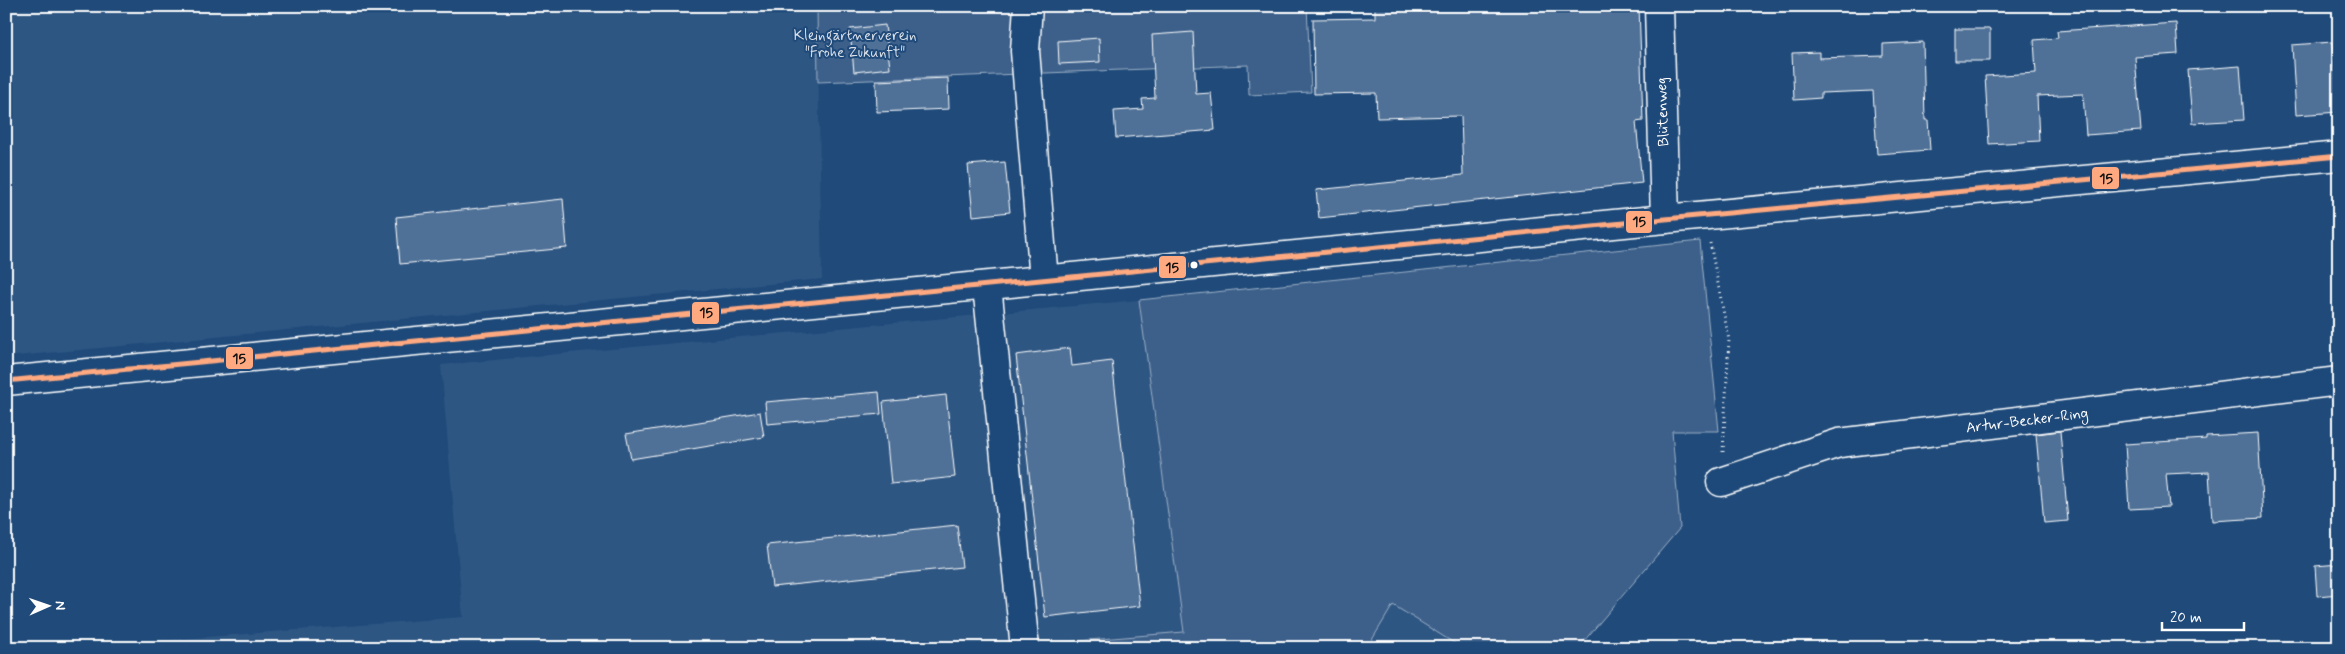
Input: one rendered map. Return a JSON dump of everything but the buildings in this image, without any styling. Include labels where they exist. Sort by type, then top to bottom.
[{"type":"main road","points":[[1028,6],[1025,51],[1044,280]]},
{"type":"main road","name":"Blütenweg","points":[[1659,6],[1665,219]]},
{"type":"main road","points":[[6,381],[1705,215],[2339,156]]},
{"type":"main road","points":[[987,286],[1025,648]]},
{"type":"main road","name":"Artur-Becker-Ring","points":[[1722,482],[1840,443],[2339,381]]},
{"type":"path","points":[[1705,215],[1728,340],[1722,482]]},
{"type":"shaded area","points":[[6,6],[817,6],[822,279],[6,357]]},
{"type":"shaded area","points":[[1139,300],[1184,632],[994,648],[66,648],[463,617],[441,365]]},
{"type":"shaded area","points":[[1393,605],[1462,648],[1367,648]]},
{"type":"green space","name":"Kleingärtnerverein \"Frohe Zukunft\"","points":[[817,6],[1307,6],[1311,92],[1249,95],[1248,65],[818,82]]},
{"type":"green space","points":[[1700,241],[1719,431],[1672,431],[1680,528],[1578,648],[1462,648],[1393,605],[1367,648],[994,648],[1184,632],[1139,300]]},
{"type":"transit line","name":"15","points":[[6,381],[1665,219],[2339,156]]}]
